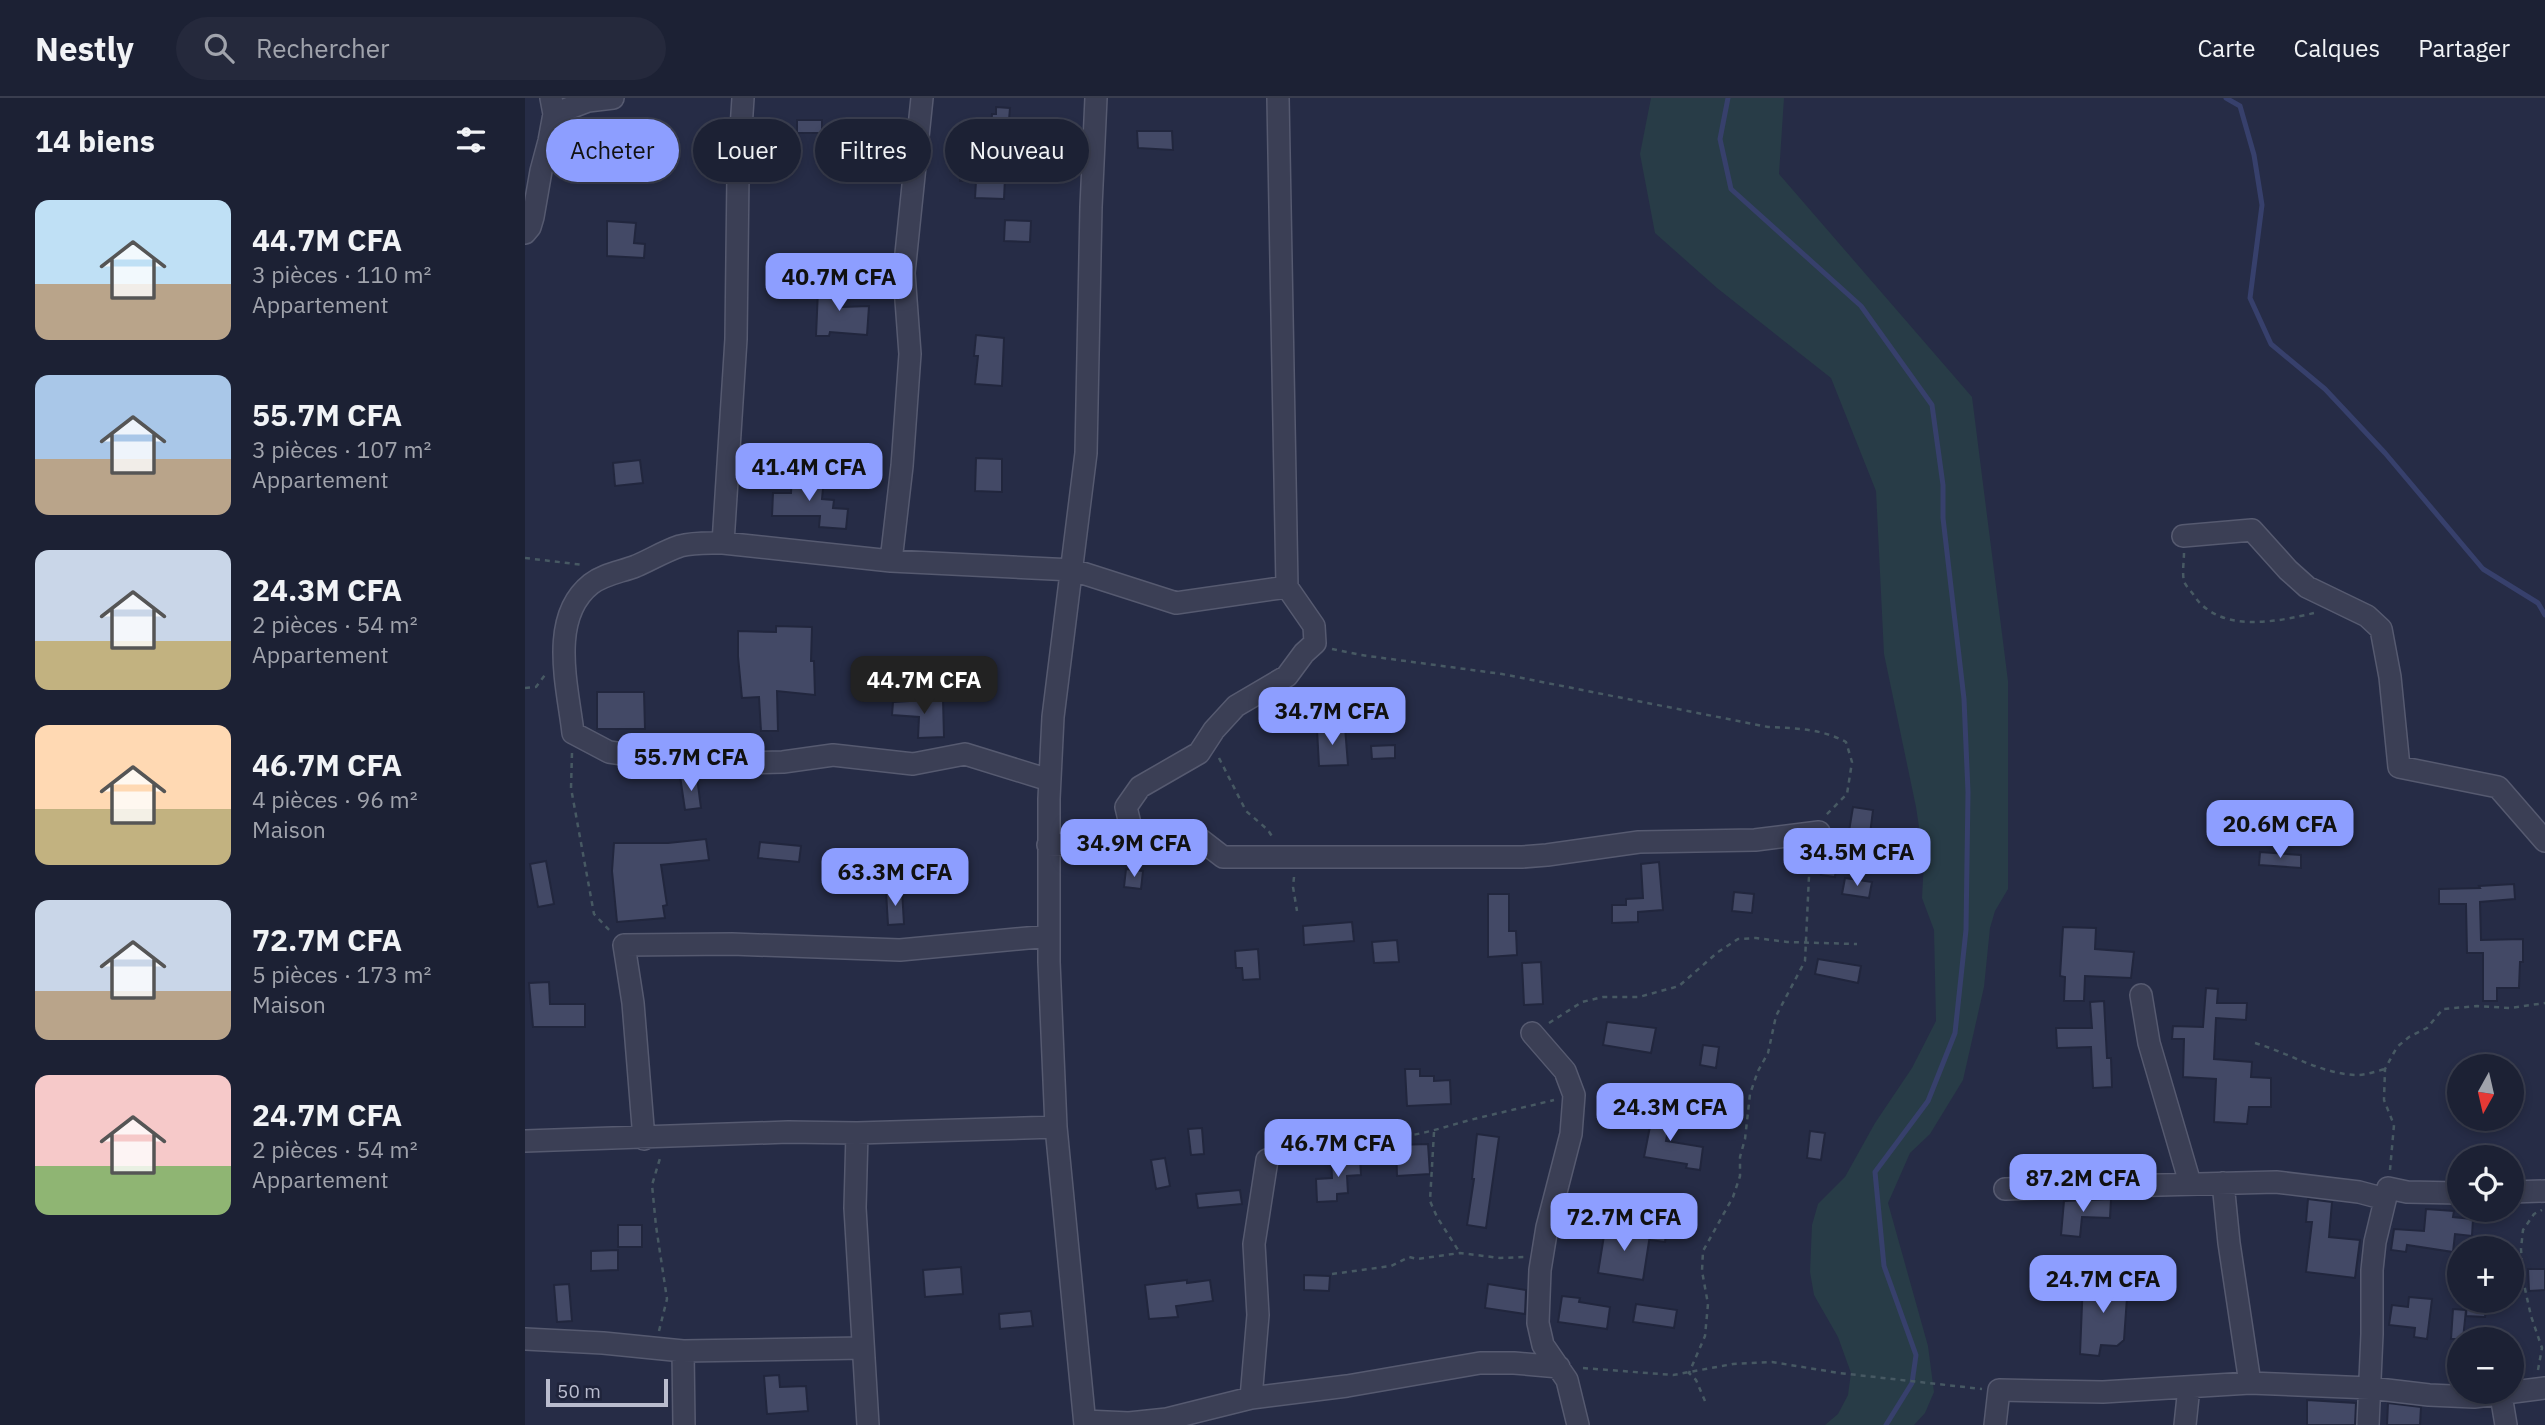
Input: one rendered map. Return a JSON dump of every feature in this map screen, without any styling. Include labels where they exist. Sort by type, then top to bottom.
[{"type":"street","points":[[525,233],[530,228],[533,217],[553,106],[614,98]]},
{"type":"street","points":[[723,543],[734,404],[738,175],[743,98]]},
{"type":"street","points":[[891,561],[902,466],[910,354],[905,273],[922,98]]},
{"type":"street","points":[[1096,98],[1086,453],[1053,717],[1048,845],[1056,1127],[1085,1423],[1129,1423],[1167,1419],[1251,1398],[1347,1386],[1481,1363],[1559,1367]]},
{"type":"street","points":[[1134,841],[1126,807],[1140,788],[1199,753],[1236,706],[1287,676],[1315,643],[1314,626],[1287,587],[1278,98]]},
{"type":"street","points":[[2183,536],[2252,530],[2288,570],[2307,586],[2367,616],[2381,629],[2390,677],[2399,768],[2498,787],[2545,841]]},
{"type":"street","points":[[1049,780],[965,754],[913,764],[833,755],[783,762],[683,764],[609,752],[573,733],[565,663],[568,617],[590,585],[677,547],[693,544],[723,543],[891,561],[1073,570],[1176,603],[1287,587]]},
{"type":"street","points":[[1048,845],[1201,840],[1223,857],[1547,855],[1629,843],[1755,840],[1819,832]]},
{"type":"street","points":[[644,1139],[633,1003],[624,946],[732,944],[900,950],[1049,936]]},
{"type":"street","points":[[2141,995],[2153,1055],[2190,1183]]},
{"type":"street","points":[[1532,1033],[1565,1071],[1574,1095],[1571,1134],[1547,1227],[1538,1322],[1543,1345],[1567,1380],[1578,1425]]},
{"type":"street","points":[[525,1141],[1056,1127]]},
{"type":"street","points":[[857,1133],[855,1208],[868,1425]]},
{"type":"street","points":[[1251,1398],[1258,1315],[1254,1244],[1267,1160]]},
{"type":"street","points":[[2005,1189],[2277,1182],[2386,1194],[2447,1193]]},
{"type":"street","points":[[2224,1183],[2229,1243],[2251,1383]]},
{"type":"street","points":[[2524,1192],[2545,1191]]},
{"type":"street","points":[[2368,1425],[2372,1270],[2375,1242],[2386,1194]]},
{"type":"street","points":[[525,1339],[683,1351],[863,1348]]},
{"type":"street","points":[[683,1351],[684,1425]]},
{"type":"street","points":[[1995,1425],[2000,1390],[2103,1392],[2251,1383],[2370,1388],[2447,1396]]},
{"type":"street","points":[[2185,1425],[2189,1387]]},
{"type":"street","points":[[2502,1404],[2506,1425]]},
{"type":"path","points":[[2183,536],[2184,580],[2199,604],[2217,617],[2233,620],[2287,620],[2319,611]]},
{"type":"path","points":[[525,558],[587,565],[604,577]]},
{"type":"path","points":[[1315,643],[1361,655],[1502,674],[1768,727],[1830,733],[1846,742],[1852,762],[1847,794],[1821,821],[1809,876],[1808,943],[1805,961],[1776,1016],[1768,1053],[1750,1094],[1745,1139],[1740,1157],[1740,1176],[1733,1197],[1703,1251],[1702,1271],[1708,1304],[1705,1336],[1689,1373]]},
{"type":"path","points":[[525,688],[536,687],[552,666],[565,663]]},
{"type":"path","points":[[1215,730],[1215,751],[1246,811],[1268,830],[1294,870],[1293,887],[1297,911]]},
{"type":"path","points":[[573,733],[571,788],[594,914],[624,946]]},
{"type":"path","points":[[1532,1033],[1582,1002],[1603,997],[1639,997],[1679,986],[1718,952],[1738,939],[1857,944]]},
{"type":"path","points":[[2386,1194],[2394,1125],[2384,1100],[2385,1069],[2397,1047],[2427,1028],[2443,1009],[2477,1006],[2510,1008],[2545,1003]]},
{"type":"path","points":[[2255,1043],[2283,1051],[2313,1067],[2358,1075],[2385,1069]]},
{"type":"path","points":[[1267,1160],[1280,1144],[1310,1134],[1373,1138],[1434,1132],[1469,1120],[1574,1095]]},
{"type":"path","points":[[1434,1132],[1430,1201],[1460,1253]]},
{"type":"path","points":[[655,1348],[667,1299],[652,1185],[667,1138]]},
{"type":"path","points":[[2540,1388],[2542,1348],[2523,1280],[2521,1249],[2523,1230],[2534,1214],[2545,1208]]},
{"type":"path","points":[[1332,1274],[1391,1266],[1409,1256],[1417,1259],[1460,1253],[1500,1258],[1543,1255]]},
{"type":"path","points":[[1559,1367],[1651,1374],[1689,1373],[1733,1364],[1772,1362],[1839,1373],[2000,1390]]},
{"type":"path","points":[[1689,1373],[1696,1380],[1705,1401]]},
{"type":"shaded area","points":[[1651,98],[1784,98],[1779,174],[1972,397],[2008,681],[2008,889],[1995,911],[1990,928],[1984,987],[1963,1080],[1930,1134],[1910,1153],[1888,1203],[1928,1346],[1934,1392],[1925,1413],[1914,1425],[1825,1425],[1838,1414],[1848,1395],[1851,1373],[1838,1337],[1814,1295],[1810,1272],[1812,1225],[1818,1204],[1845,1177],[1875,1123],[1912,1068],[1936,1021],[1934,930],[1922,898],[1924,860],[1916,807],[1884,654],[1876,491],[1831,378],[1717,288],[1655,233],[1640,154]]},
{"type":"building","points":[[996,107],[1010,108],[1009,119],[992,119],[992,114],[996,114]]},
{"type":"building","points":[[801,120],[815,120],[815,133],[801,133]]},
{"type":"building","points":[[1137,131],[1172,131],[1173,150],[1138,148]]},
{"type":"building","points":[[976,182],[1005,182],[1004,199],[975,198]]},
{"type":"building","points":[[1005,220],[1031,221],[1030,242],[1004,241]]},
{"type":"building","points":[[607,221],[636,223],[634,243],[645,244],[644,258],[607,256]]},
{"type":"building","points":[[825,279],[842,279],[842,307],[869,306],[867,335],[830,332],[829,336],[816,336],[818,290],[825,290]]},
{"type":"building","points":[[976,335],[1004,338],[1002,386],[975,384],[978,356],[974,356]]},
{"type":"building","points":[[826,448],[858,451],[855,473],[824,470]]},
{"type":"building","points":[[976,458],[1002,459],[1002,492],[975,491]]},
{"type":"building","points":[[640,460],[643,483],[615,486],[613,463]]},
{"type":"building","points":[[792,476],[824,478],[822,499],[834,500],[833,508],[848,509],[846,529],[819,527],[820,516],[772,516],[773,493],[791,493]]},
{"type":"building","points":[[776,626],[812,627],[811,661],[814,661],[815,695],[777,691],[778,731],[761,731],[759,697],[742,698],[738,631],[776,632]]},
{"type":"building","points":[[867,660],[890,661],[891,675],[867,672]]},
{"type":"building","points":[[597,692],[644,692],[645,729],[597,729]]},
{"type":"building","points":[[943,699],[944,737],[918,738],[919,717],[892,715],[893,702]]},
{"type":"building","points":[[1345,727],[1348,765],[1319,766],[1317,729]]},
{"type":"building","points":[[1395,745],[1395,758],[1372,759],[1371,746]]},
{"type":"building","points":[[680,776],[697,777],[701,808],[685,810]]},
{"type":"building","points":[[1853,807],[1873,810],[1870,834],[1849,831]]},
{"type":"building","points":[[706,839],[709,860],[661,865],[667,905],[663,906],[665,918],[617,922],[612,871],[614,843],[668,843]]},
{"type":"building","points":[[760,842],[801,846],[799,862],[758,858]]},
{"type":"building","points":[[1825,849],[1838,851],[1835,877],[1821,875]]},
{"type":"building","points":[[2260,852],[2301,855],[2301,868],[2259,865]]},
{"type":"building","points":[[546,861],[554,904],[538,907],[530,864]]},
{"type":"building","points":[[1659,862],[1663,910],[1638,912],[1638,922],[1612,923],[1612,905],[1626,905],[1626,899],[1643,898],[1641,864]]},
{"type":"building","points":[[1126,869],[1143,871],[1141,889],[1124,887]]},
{"type":"building","points":[[1845,878],[1872,882],[1869,898],[1842,894]]},
{"type":"building","points":[[2514,884],[2515,899],[2480,902],[2481,940],[2523,939],[2519,988],[2497,988],[2497,1001],[2483,1001],[2483,953],[2467,953],[2466,904],[2439,904],[2439,889]]},
{"type":"building","points":[[902,890],[904,924],[888,925],[886,891]]},
{"type":"building","points":[[1734,892],[1754,894],[1752,913],[1732,911]]},
{"type":"building","points":[[1488,894],[1509,894],[1509,931],[1516,931],[1517,955],[1488,957]]},
{"type":"building","points":[[1352,922],[1354,941],[1304,945],[1303,926]]},
{"type":"building","points":[[2063,927],[2096,928],[2095,949],[2134,952],[2131,978],[2085,976],[2084,1001],[2064,1001],[2065,977],[2060,976]]},
{"type":"building","points":[[1397,940],[1399,962],[1374,963],[1372,942]]},
{"type":"building","points":[[1258,949],[1260,979],[1243,980],[1242,968],[1236,968],[1235,951]]},
{"type":"building","points":[[1818,959],[1861,966],[1858,983],[1815,974]]},
{"type":"building","points":[[1541,962],[1543,1004],[1524,1005],[1522,963]]},
{"type":"building","points":[[549,982],[550,1004],[585,1004],[585,1027],[533,1027],[529,983]]},
{"type":"building","points":[[2206,988],[2218,989],[2217,1003],[2247,1003],[2246,1020],[2216,1018],[2214,1059],[2252,1062],[2251,1077],[2271,1078],[2271,1107],[2249,1107],[2247,1124],[2214,1122],[2216,1079],[2183,1077],[2184,1039],[2172,1039],[2173,1026],[2203,1027]]},
{"type":"building","points":[[2104,1001],[2107,1058],[2111,1058],[2112,1087],[2093,1088],[2091,1047],[2057,1048],[2056,1028],[2092,1028],[2090,1002]]},
{"type":"building","points":[[1607,1022],[1656,1028],[1651,1053],[1603,1045]]},
{"type":"building","points":[[1703,1045],[1719,1047],[1716,1068],[1700,1065]]},
{"type":"building","points":[[1405,1069],[1420,1069],[1420,1076],[1434,1076],[1434,1081],[1450,1080],[1451,1104],[1407,1106]]},
{"type":"building","points":[[1654,1106],[1672,1109],[1666,1141],[1703,1147],[1700,1170],[1686,1168],[1687,1164],[1644,1157]]},
{"type":"building","points":[[1202,1128],[1204,1154],[1191,1155],[1188,1129]]},
{"type":"building","points":[[1810,1131],[1825,1133],[1821,1160],[1807,1158]]},
{"type":"building","points":[[1477,1134],[1499,1137],[1486,1228],[1467,1225]]},
{"type":"building","points":[[1428,1144],[1430,1174],[1397,1176],[1396,1145]]},
{"type":"building","points":[[1360,1157],[1361,1175],[1347,1176],[1348,1193],[1337,1194],[1337,1201],[1317,1202],[1316,1179],[1332,1178],[1331,1158]]},
{"type":"building","points":[[1165,1158],[1170,1186],[1156,1189],[1151,1160]]},
{"type":"building","points":[[1240,1190],[1242,1204],[1198,1208],[1196,1194]]},
{"type":"building","points":[[2111,1199],[2110,1218],[2082,1217],[2080,1237],[2061,1235],[2064,1201]]},
{"type":"building","points":[[2308,1199],[2332,1202],[2329,1237],[2360,1240],[2355,1278],[2306,1272],[2312,1222],[2306,1222]]},
{"type":"building","points":[[1655,1206],[1670,1209],[1665,1242],[1650,1240]]},
{"type":"building","points":[[2426,1209],[2447,1210],[2447,1222],[2473,1222],[2472,1236],[2447,1236],[2447,1251],[2407,1245],[2406,1252],[2391,1250],[2394,1229],[2424,1231]]},
{"type":"building","points":[[1606,1223],[1620,1225],[1619,1230],[1650,1235],[1643,1280],[1598,1273]]},
{"type":"building","points":[[618,1225],[642,1225],[642,1247],[618,1247]]},
{"type":"building","points":[[618,1250],[618,1270],[591,1271],[591,1251]]},
{"type":"building","points":[[961,1267],[963,1294],[925,1297],[923,1270]]},
{"type":"building","points":[[2528,1269],[2545,1269],[2545,1290],[2529,1291]]},
{"type":"building","points":[[1304,1275],[1330,1276],[1329,1291],[1304,1290]]},
{"type":"building","points":[[1187,1280],[1187,1283],[1210,1280],[1213,1301],[1176,1306],[1178,1317],[1149,1319],[1145,1285]]},
{"type":"building","points":[[2083,1280],[2128,1283],[2124,1340],[2117,1346],[2101,1345],[2099,1356],[2080,1354]]},
{"type":"building","points":[[569,1284],[572,1321],[557,1322],[554,1285]]},
{"type":"building","points":[[1488,1284],[1526,1290],[1525,1314],[1485,1308]]},
{"type":"building","points":[[1562,1296],[1610,1307],[1607,1329],[1558,1322]]},
{"type":"building","points":[[2409,1297],[2432,1299],[2427,1339],[2414,1337],[2415,1328],[2389,1325],[2392,1305],[2408,1307]]},
{"type":"building","points":[[1636,1304],[1677,1310],[1674,1328],[1633,1322]]},
{"type":"building","points":[[1031,1311],[1033,1326],[1000,1329],[999,1314]]},
{"type":"building","points":[[2453,1313],[2466,1313],[2464,1327],[2452,1327]]},
{"type":"building","points":[[2466,1313],[2485,1313],[2485,1317],[2466,1316]]},
{"type":"building","points":[[779,1375],[780,1387],[806,1386],[808,1411],[767,1414],[764,1376]]},
{"type":"building","points":[[2307,1400],[2356,1403],[2355,1425],[2307,1425]]},
{"type":"building","points":[[2388,1403],[2421,1407],[2420,1425],[2387,1425]]},
{"type":"waterway","points":[[1728,98],[1720,139],[1731,189],[1861,306],[1932,405],[1943,485],[1943,518],[1964,699],[1968,792],[1966,930],[1955,1033],[1928,1101],[1875,1172],[1884,1266],[1916,1355],[1912,1383],[1886,1425]]},
{"type":"waterway","points":[[2226,98],[2240,106],[2254,155],[2262,205],[2250,298],[2271,344],[2325,389],[2385,453],[2483,569],[2538,603],[2545,615]]}]
